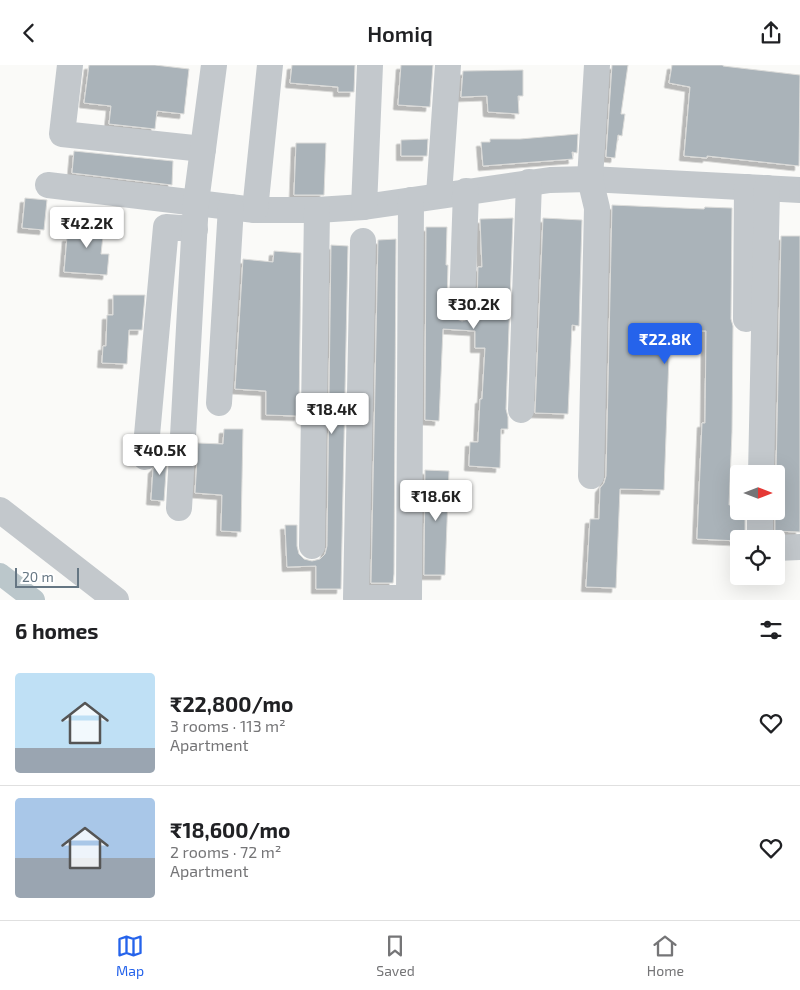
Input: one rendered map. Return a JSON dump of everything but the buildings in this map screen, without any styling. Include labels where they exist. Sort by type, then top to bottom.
[{"type":"street","points":[[70,65],[62,133],[203,149]]},
{"type":"street","points":[[179,508],[196,202],[214,65]]},
{"type":"street","points":[[219,403],[243,209],[270,65]]},
{"type":"street","points":[[364,207],[370,65]]},
{"type":"street","points":[[439,195],[448,65]]},
{"type":"street","points":[[591,476],[597,208],[590,179],[597,65]]},
{"type":"street","points":[[48,185],[243,209],[317,210],[364,207],[550,180],[590,179],[800,190]]},
{"type":"street","points":[[521,410],[529,182]]},
{"type":"street","points":[[753,465],[757,187]]},
{"type":"street","points":[[462,306],[466,191]]},
{"type":"street","points":[[363,241],[356,599],[409,598],[411,200]]},
{"type":"street","points":[[312,546],[317,210]]},
{"type":"street","points":[[145,457],[166,227],[195,229]]},
{"type":"street","points":[[0,510],[116,600]]},
{"type":"street","points":[[785,548],[800,547]]},
{"type":"waterway","points":[[0,574],[34,600]]}]
